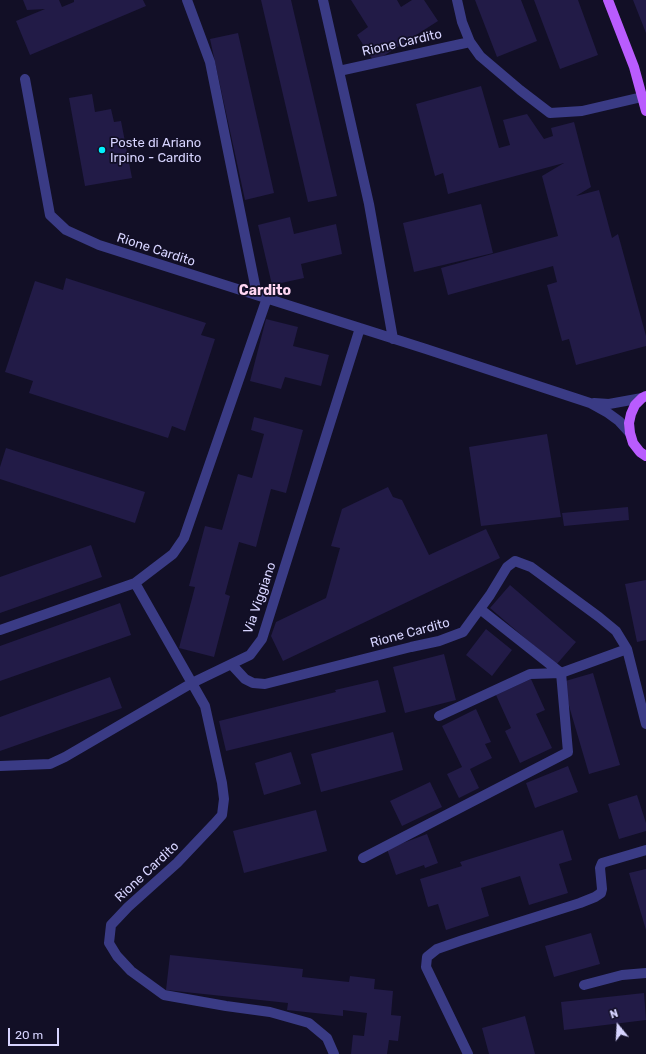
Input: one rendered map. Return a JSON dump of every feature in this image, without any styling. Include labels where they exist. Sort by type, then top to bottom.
[{"type":"main road","points":[[608,0],[634,67],[645,105]]},
{"type":"main road","points":[[644,397],[635,405],[629,423],[630,433],[634,443],[640,452],[646,456]]},
{"type":"street","points":[[0,630],[135,582],[173,554],[184,538],[262,296],[210,62],[187,0]]},
{"type":"street","points":[[323,0],[369,204],[393,339]]},
{"type":"street","points":[[457,0],[462,22],[470,42],[480,56],[550,113],[645,105]]},
{"type":"street","name":"Rione Cardito","points":[[339,71],[470,42]]},
{"type":"street","name":"Rione Cardito","points":[[25,79],[50,215],[66,230],[98,245],[262,296],[590,403],[619,421],[630,433]]},
{"type":"street","name":"Via Viggiano","points":[[0,766],[50,764],[72,753],[192,683],[250,655],[262,639],[360,328]]},
{"type":"street","name":"Rione Cardito","points":[[590,403],[609,404],[644,397]]},
{"type":"street","name":"Rione Cardito","points":[[232,665],[245,679],[253,683],[265,684],[439,641],[463,632],[490,595],[506,567],[515,561],[531,566],[616,631],[627,649],[646,724]]},
{"type":"street","name":"Rione Cardito","points":[[135,582],[205,706],[219,768],[224,799],[222,815],[176,864],[128,907],[111,925],[109,942],[117,956],[131,971],[164,995],[270,1012],[309,1023],[327,1038],[334,1054]]},
{"type":"street","points":[[363,858],[568,752],[561,673],[480,609]]},
{"type":"street","points":[[439,716],[530,674],[561,673],[627,649]]},
{"type":"street","points":[[468,1054],[426,967],[427,957],[437,949],[580,904],[595,897],[601,893],[602,889],[600,868],[602,863],[646,850]]},
{"type":"street","points":[[584,985],[622,975],[646,972]]},
{"type":"building","points":[[23,0],[59,0],[62,7],[74,2],[74,0],[143,0],[146,6],[30,55],[16,21],[45,9],[27,10]]},
{"type":"building","points":[[261,0],[291,0],[337,196],[308,202]]},
{"type":"building","points":[[351,0],[397,0],[401,7],[412,0],[424,0],[438,21],[374,62],[357,35],[368,27]]},
{"type":"building","points":[[475,0],[521,0],[537,41],[497,57]]},
{"type":"building","points":[[534,0],[578,0],[598,55],[560,69]]},
{"type":"building","points":[[633,0],[646,0],[646,33]]},
{"type":"building","points":[[238,33],[274,193],[245,200],[210,39]]},
{"type":"building","points":[[481,86],[499,148],[510,145],[503,120],[527,114],[544,139],[553,136],[551,128],[574,122],[591,187],[576,196],[599,190],[612,238],[618,234],[646,336],[646,346],[576,365],[569,339],[562,341],[547,285],[557,282],[553,266],[448,295],[441,268],[558,236],[542,176],[564,163],[448,194],[443,173],[435,176],[416,104]]},
{"type":"building","name":"Poste di Ariano Irpino - Cardito","points":[[92,94],[95,112],[111,109],[114,122],[121,121],[132,178],[85,186],[69,98]]},
{"type":"building","points":[[481,204],[493,253],[414,272],[403,223]]},
{"type":"building","points":[[290,217],[294,234],[336,224],[342,254],[301,264],[304,278],[272,285],[258,225]]},
{"type":"building","points":[[66,278],[206,323],[201,335],[215,339],[185,431],[172,426],[168,438],[29,393],[33,381],[5,372],[35,281],[63,290]]},
{"type":"building","points":[[266,319],[298,327],[293,346],[329,355],[321,386],[285,377],[281,389],[250,381]]},
{"type":"building","points":[[254,417],[303,430],[286,493],[271,489],[256,547],[239,542],[225,594],[230,596],[214,657],[179,648],[195,587],[189,586],[205,526],[222,530],[238,474],[252,478],[264,434],[251,430]]},
{"type":"building","points":[[547,434],[561,517],[481,526],[469,447]]},
{"type":"building","points":[[6,448],[145,492],[135,523],[0,479],[0,467]]},
{"type":"building","points":[[388,487],[393,497],[402,500],[429,555],[486,529],[500,558],[283,661],[271,636],[276,622],[326,598],[340,548],[331,546],[342,509]]},
{"type":"building","points":[[628,507],[629,520],[564,526],[562,513]]},
{"type":"building","points":[[91,545],[102,577],[0,613],[0,577]]},
{"type":"building","points":[[646,580],[646,640],[637,642],[625,584]]},
{"type":"building","points":[[510,585],[576,642],[556,665],[490,608]]},
{"type":"building","points":[[120,603],[131,635],[0,681],[0,646]]},
{"type":"building","points":[[486,629],[512,650],[492,676],[466,655]]},
{"type":"building","points":[[444,654],[456,700],[405,713],[393,667]]},
{"type":"building","points":[[593,673],[620,765],[589,774],[562,682]]},
{"type":"building","points":[[110,677],[122,708],[0,751],[0,717]]},
{"type":"building","points":[[531,679],[545,710],[536,714],[552,748],[520,763],[505,731],[511,728],[496,695]]},
{"type":"building","points":[[378,680],[386,712],[226,751],[219,721]]},
{"type":"building","points":[[476,709],[491,742],[485,744],[492,758],[470,769],[479,788],[459,798],[447,774],[462,767],[442,726]]},
{"type":"building","points":[[393,732],[403,770],[321,792],[311,754]]},
{"type":"building","points":[[291,752],[301,784],[264,795],[255,763]]},
{"type":"building","points":[[568,766],[578,792],[535,808],[526,783]]},
{"type":"building","points":[[430,782],[442,807],[402,826],[390,801]]},
{"type":"building","points":[[637,795],[646,823],[646,831],[619,839],[608,804]]},
{"type":"building","points":[[316,810],[327,851],[244,873],[233,831]]},
{"type":"building","points":[[563,830],[572,860],[559,864],[568,893],[529,905],[520,876],[481,888],[489,916],[446,930],[438,904],[428,907],[420,879],[462,866],[460,862]]},
{"type":"building","points":[[427,834],[438,863],[425,868],[424,865],[396,875],[387,849]]},
{"type":"building","points":[[646,869],[646,930],[629,873]]},
{"type":"building","points":[[591,933],[600,964],[554,977],[545,946]]},
{"type":"building","points":[[170,955],[303,969],[302,977],[349,982],[350,976],[375,979],[374,989],[393,991],[391,1015],[401,1016],[398,1041],[389,1040],[387,1054],[351,1054],[353,1035],[364,1036],[367,1013],[343,1010],[343,1016],[287,1010],[288,1003],[166,990]]},
{"type":"building","points":[[644,993],[646,1020],[564,1030],[561,1002]]},
{"type":"building","points":[[525,1016],[535,1054],[489,1054],[482,1028]]},
{"type":"place","name":"Poste di Ariano Irpino - Cardito","points":[[102,150]]},
{"type":"district","name":"Cardito","points":[[265,291]]}]
